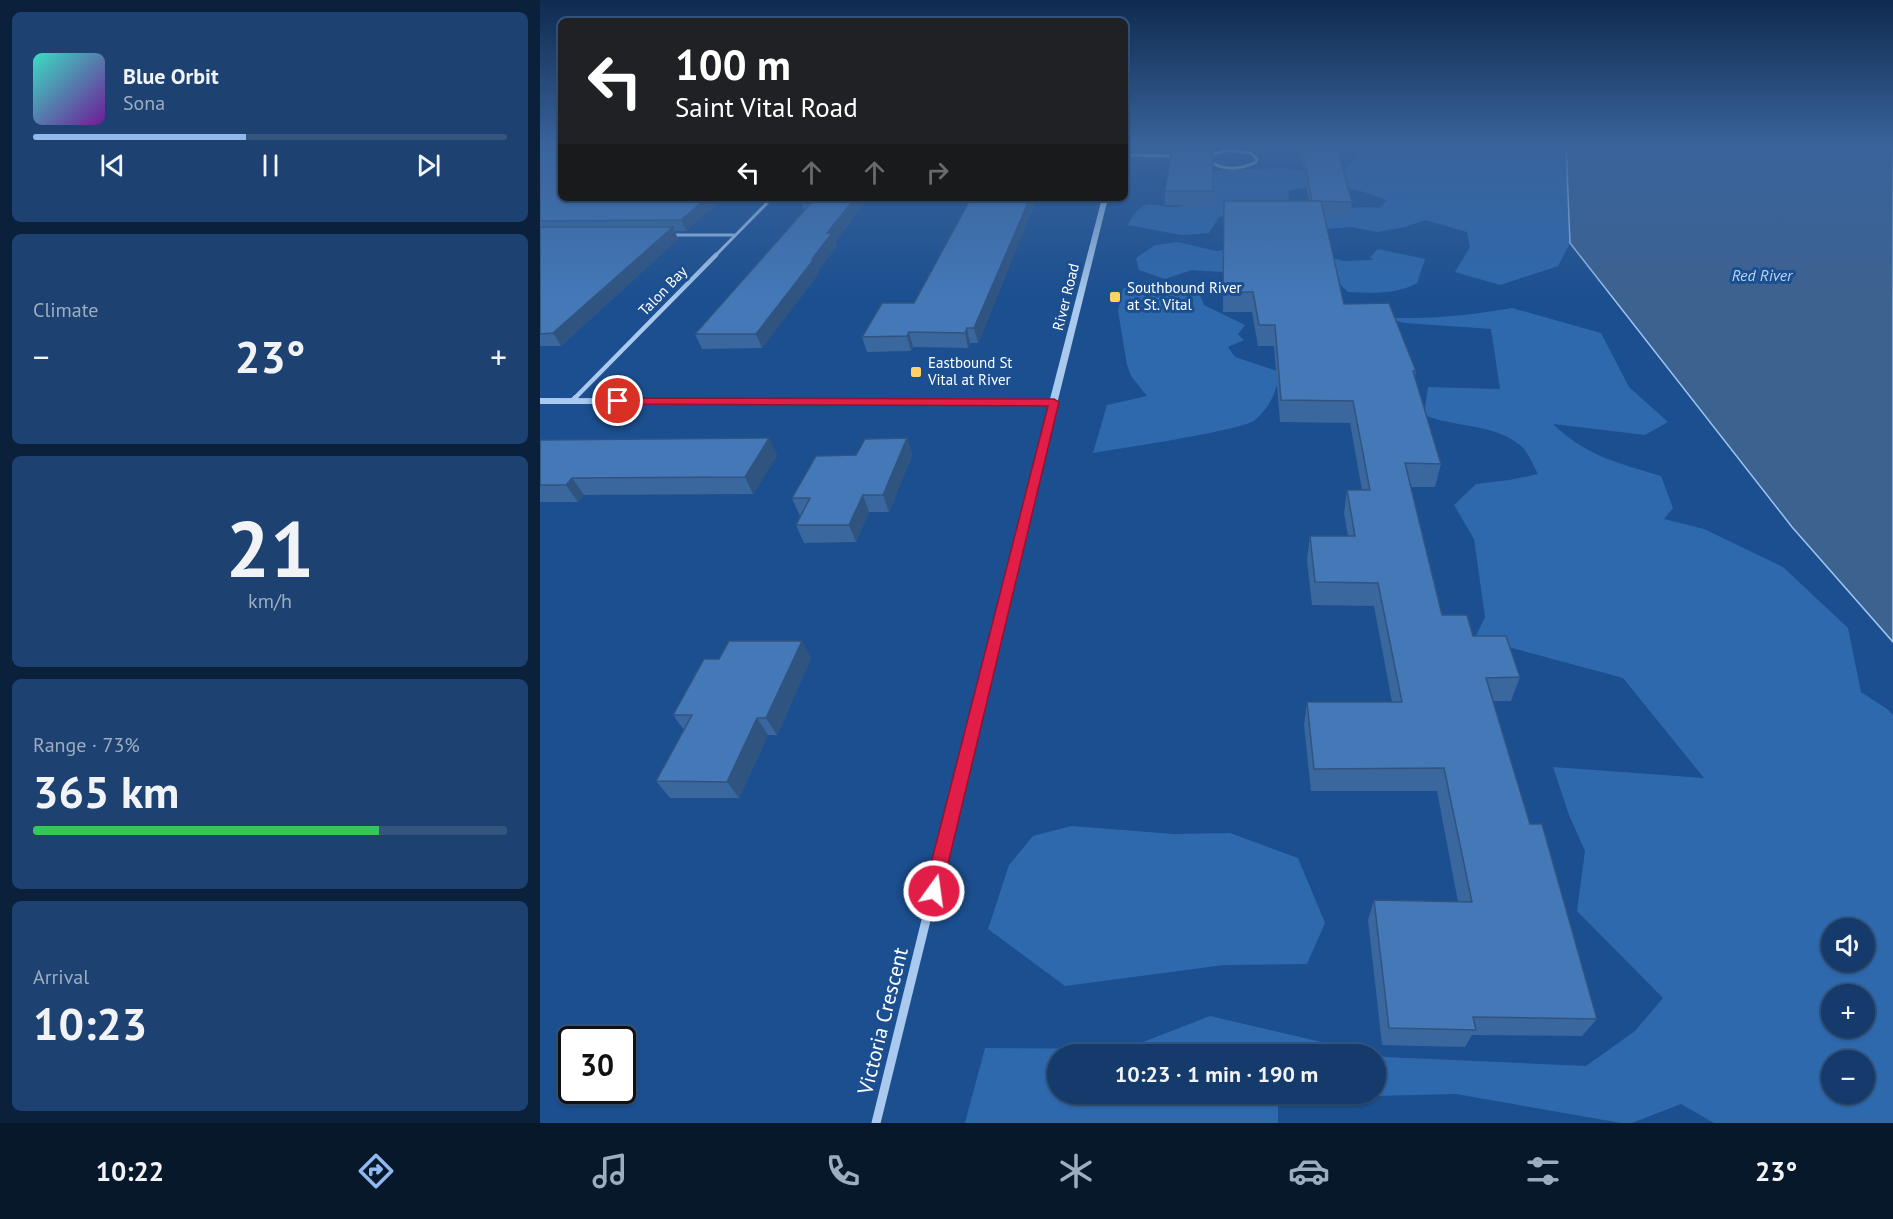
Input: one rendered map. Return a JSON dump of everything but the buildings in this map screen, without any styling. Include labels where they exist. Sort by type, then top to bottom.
[{"type":"street","name":"Talon Bay","points":[[572,401],[769,201]]},
{"type":"street","name":"River Road","points":[[1054,402],[1104,201]]},
{"type":"street","points":[[665,235],[734,235]]},
{"type":"street","points":[[540,401],[1054,402]]},
{"type":"street","name":"Victoria Crescent","points":[[876,1123],[1054,402]]},
{"type":"shaded area","points":[[1199,196],[1289,196],[1289,200],[1302,207],[1219,217],[1209,233],[1181,235],[1128,225],[1134,214],[1146,205],[1173,207],[1189,203]]},
{"type":"shaded area","points":[[1376,196],[1569,196],[1570,243],[1558,266],[1500,285],[1455,272],[1470,247],[1467,232],[1425,220],[1405,227],[1377,232],[1351,227],[1327,229],[1311,244],[1300,227],[1338,211],[1379,208],[1387,201]]},
{"type":"shaded area","points":[[1178,242],[1216,251],[1228,249],[1323,256],[1344,261],[1373,260],[1370,257],[1378,249],[1425,259],[1417,283],[1400,290],[1375,293],[1348,292],[1329,274],[1255,268],[1223,272],[1192,270],[1165,279],[1139,270],[1136,258],[1155,245]]},
{"type":"shaded area","points":[[1135,287],[1157,297],[1198,290],[1204,305],[1245,325],[1238,334],[1244,340],[1228,347],[1235,357],[1280,372],[1272,398],[1255,420],[1206,434],[1093,453],[1107,405],[1147,396],[1131,376],[1127,365],[1118,311],[1123,288]]},
{"type":"shaded area","points":[[1512,308],[1601,333],[1629,387],[1668,422],[1645,435],[1553,424],[1565,435],[1590,451],[1661,476],[1673,508],[1664,519],[1704,529],[1783,567],[1848,628],[1861,692],[1893,715],[1893,1123],[1714,1123],[1681,1104],[1632,1123],[1621,1123],[1456,1094],[1386,1096],[1386,1057],[1586,1066],[1635,1031],[1663,998],[1577,911],[1585,851],[1569,815],[1553,767],[1704,778],[1623,678],[1475,638],[1485,617],[1474,539],[1454,505],[1476,484],[1538,474],[1524,449],[1499,433],[1424,415],[1428,387],[1500,389],[1491,329],[1405,323],[1372,316],[1425,318]]},
{"type":"shaded area","points":[[1071,826],[1174,834],[1230,833],[1298,858],[1325,923],[1307,964],[1224,965],[1065,986],[988,929],[1009,865],[1033,836]]},
{"type":"shaded area","points":[[1210,1016],[1330,1044],[1138,1044]]},
{"type":"shaded area","points":[[985,1048],[1047,1048],[1047,1104],[1278,1104],[1278,1123],[965,1123]]},
{"type":"water","name":"Red River","points":[[1568,196],[1893,196],[1893,642],[1792,527],[1570,243]]},
{"type":"place","name":"Southbound River at St. Vital","points":[[1115,297]]},
{"type":"place","name":"Eastbound St Vital at River","points":[[916,372]]},
{"type":"route","points":[[618,401],[1054,402],[934,891]]}]
